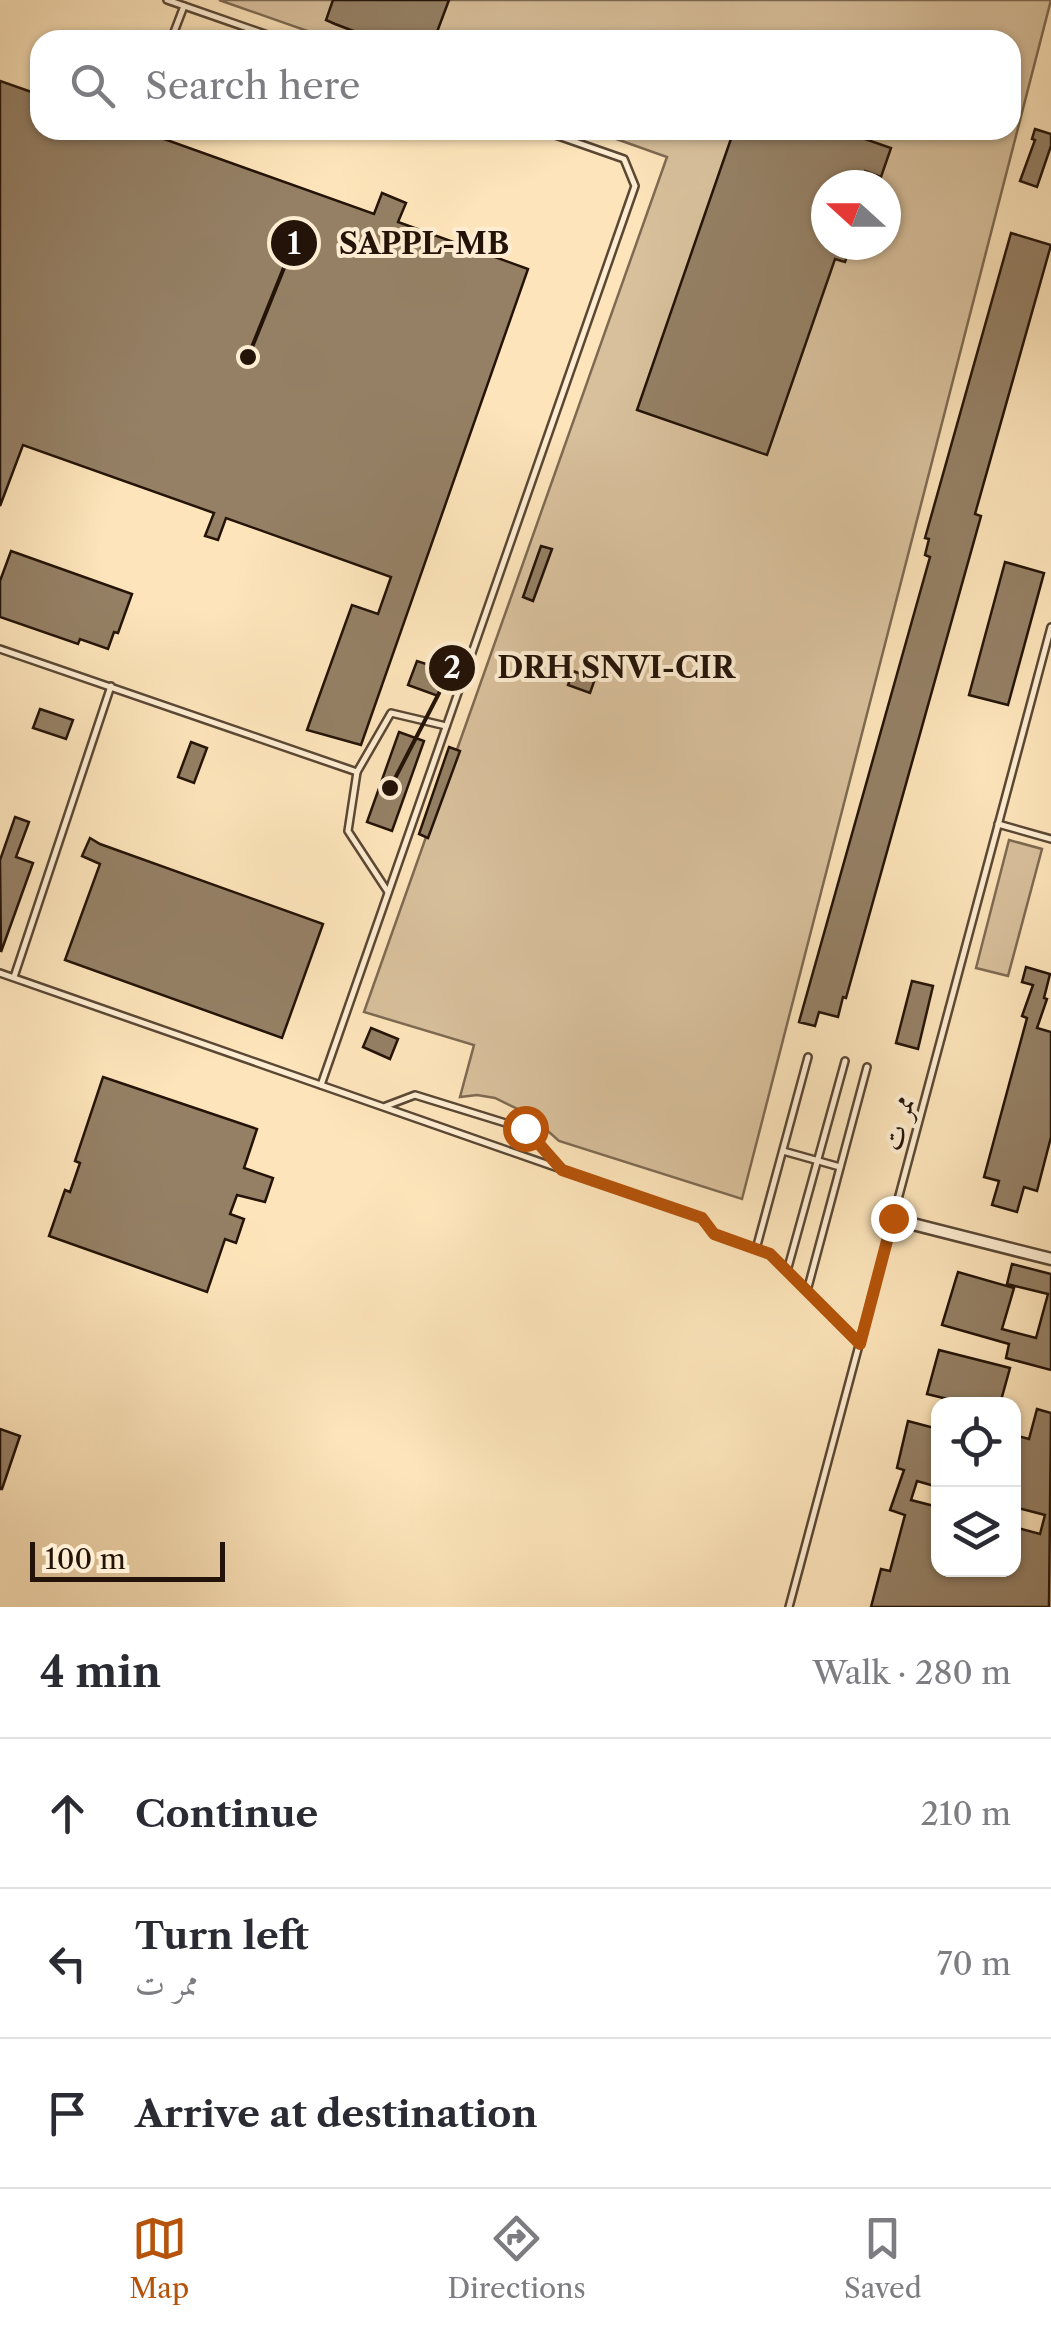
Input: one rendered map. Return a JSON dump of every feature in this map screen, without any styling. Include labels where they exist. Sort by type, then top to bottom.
[{"type":"street","points":[[893,1218],[1051,1259]]},
{"type":"lane","points":[[166,0],[253,30]]},
{"type":"lane","points":[[175,30],[184,6]]},
{"type":"lane","points":[[321,1086],[636,186],[624,159],[569,140]]},
{"type":"lane","name":"ممر ت","points":[[789,1607],[1051,626]]},
{"type":"lane","points":[[0,649],[357,772]]},
{"type":"lane","points":[[14,978],[111,686]]},
{"type":"lane","points":[[388,892],[348,831],[357,772],[391,714],[446,726]]},
{"type":"lane","points":[[998,824],[1051,840]]},
{"type":"lane","points":[[0,973],[702,1218],[714,1234],[770,1254],[860,1344]]},
{"type":"lane","points":[[756,1249],[808,1057]]},
{"type":"lane","points":[[787,1272],[845,1062]]},
{"type":"lane","points":[[807,1291],[867,1067]]},
{"type":"lane","points":[[383,1107],[415,1095],[525,1128],[562,1170]]},
{"type":"lane","points":[[782,1151],[840,1167]]},
{"type":"shaded area","points":[[219,0],[1051,0],[1021,116],[1021,30],[304,30]]},
{"type":"shaded area","points":[[619,140],[1015,140],[742,1199],[559,1141],[530,1115],[495,1098],[460,1097],[474,1045],[364,1012],[667,157]]},
{"type":"shaded area","points":[[1009,840],[1042,849],[1008,976],[976,968]]},
{"type":"building","points":[[333,0],[449,0],[438,30],[352,30],[326,20]]},
{"type":"building","points":[[0,81],[30,92],[30,140],[167,140],[374,214],[382,193],[406,203],[398,222],[528,269],[361,745],[307,730],[352,605],[378,614],[391,577],[226,518],[218,540],[205,536],[214,513],[23,445],[0,506]]},
{"type":"building","points":[[1035,129],[1051,134],[1051,146],[1037,187],[1020,181],[1035,140]]},
{"type":"building","points":[[731,140],[868,140],[891,148],[883,170],[811,170],[811,260],[835,260],[767,455],[637,410]]},
{"type":"building","points":[[1011,233],[1051,245],[975,514],[981,516],[846,998],[843,997],[838,1017],[819,1012],[815,1026],[799,1022],[930,557],[925,555],[929,539],[925,538]]},
{"type":"building","points":[[541,546],[552,549],[533,601],[523,597]]},
{"type":"building","points":[[11,551],[132,594],[108,649],[80,639],[78,644],[0,617],[0,581]]},
{"type":"building","points":[[1005,562],[1044,573],[1008,705],[969,695]]},
{"type":"building","points":[[431,659],[449,666],[438,696],[408,685],[417,661],[429,665]]},
{"type":"building","points":[[573,671],[595,679],[590,693],[568,685]]},
{"type":"building","points":[[40,709],[73,720],[66,739],[33,728]]},
{"type":"building","points":[[399,732],[424,741],[392,831],[367,822]]},
{"type":"building","points":[[191,742],[207,748],[194,783],[178,777]]},
{"type":"building","points":[[449,747],[460,751],[428,838],[419,834]]},
{"type":"building","points":[[15,817],[29,822],[16,857],[33,863],[1,952],[0,860]]},
{"type":"building","points":[[90,838],[323,924],[282,1038],[65,960],[100,864],[82,856]]},
{"type":"building","points":[[1026,967],[1050,974],[1037,1028],[1051,1032],[1051,1137],[1037,1191],[1024,1187],[1017,1212],[992,1205],[999,1181],[984,1177],[1027,1018],[1022,1016],[1033,985],[1022,982]]},
{"type":"building","points":[[912,981],[933,986],[918,1049],[896,1043]]},
{"type":"building","points":[[371,1028],[398,1039],[390,1059],[363,1047]]},
{"type":"building","points":[[103,1077],[257,1129],[244,1168],[273,1178],[265,1202],[237,1195],[230,1214],[244,1219],[236,1243],[225,1239],[207,1292],[49,1236],[65,1190],[70,1192],[80,1163],[75,1161]]},
{"type":"building","points":[[1012,1264],[1051,1274],[1051,1370],[1006,1358],[1009,1344],[942,1325],[958,1272],[1014,1288],[1002,1329],[1036,1338],[1048,1294],[1007,1284]]},
{"type":"building","points":[[939,1350],[1010,1368],[1002,1397],[927,1394]]},
{"type":"building","points":[[1037,1409],[1051,1413],[1049,1607],[871,1607],[881,1569],[890,1571],[905,1515],[890,1510],[904,1470],[897,1468],[908,1421],[931,1427],[931,1485],[917,1481],[911,1500],[931,1505],[931,1577],[1021,1577],[1021,1529],[1040,1534],[1045,1515],[1021,1509],[1021,1437],[1029,1439]]},
{"type":"building","points":[[0,1429],[20,1436],[2,1489],[0,1489]]},
{"type":"place","name":"SAPPL-MB","points":[[248,357]]},
{"type":"place","name":"DRH SNVI-CIR","points":[[390,788]]},
{"type":"route","points":[[525,1128],[562,1170],[702,1218],[714,1234],[770,1254],[860,1344],[893,1218]]}]
